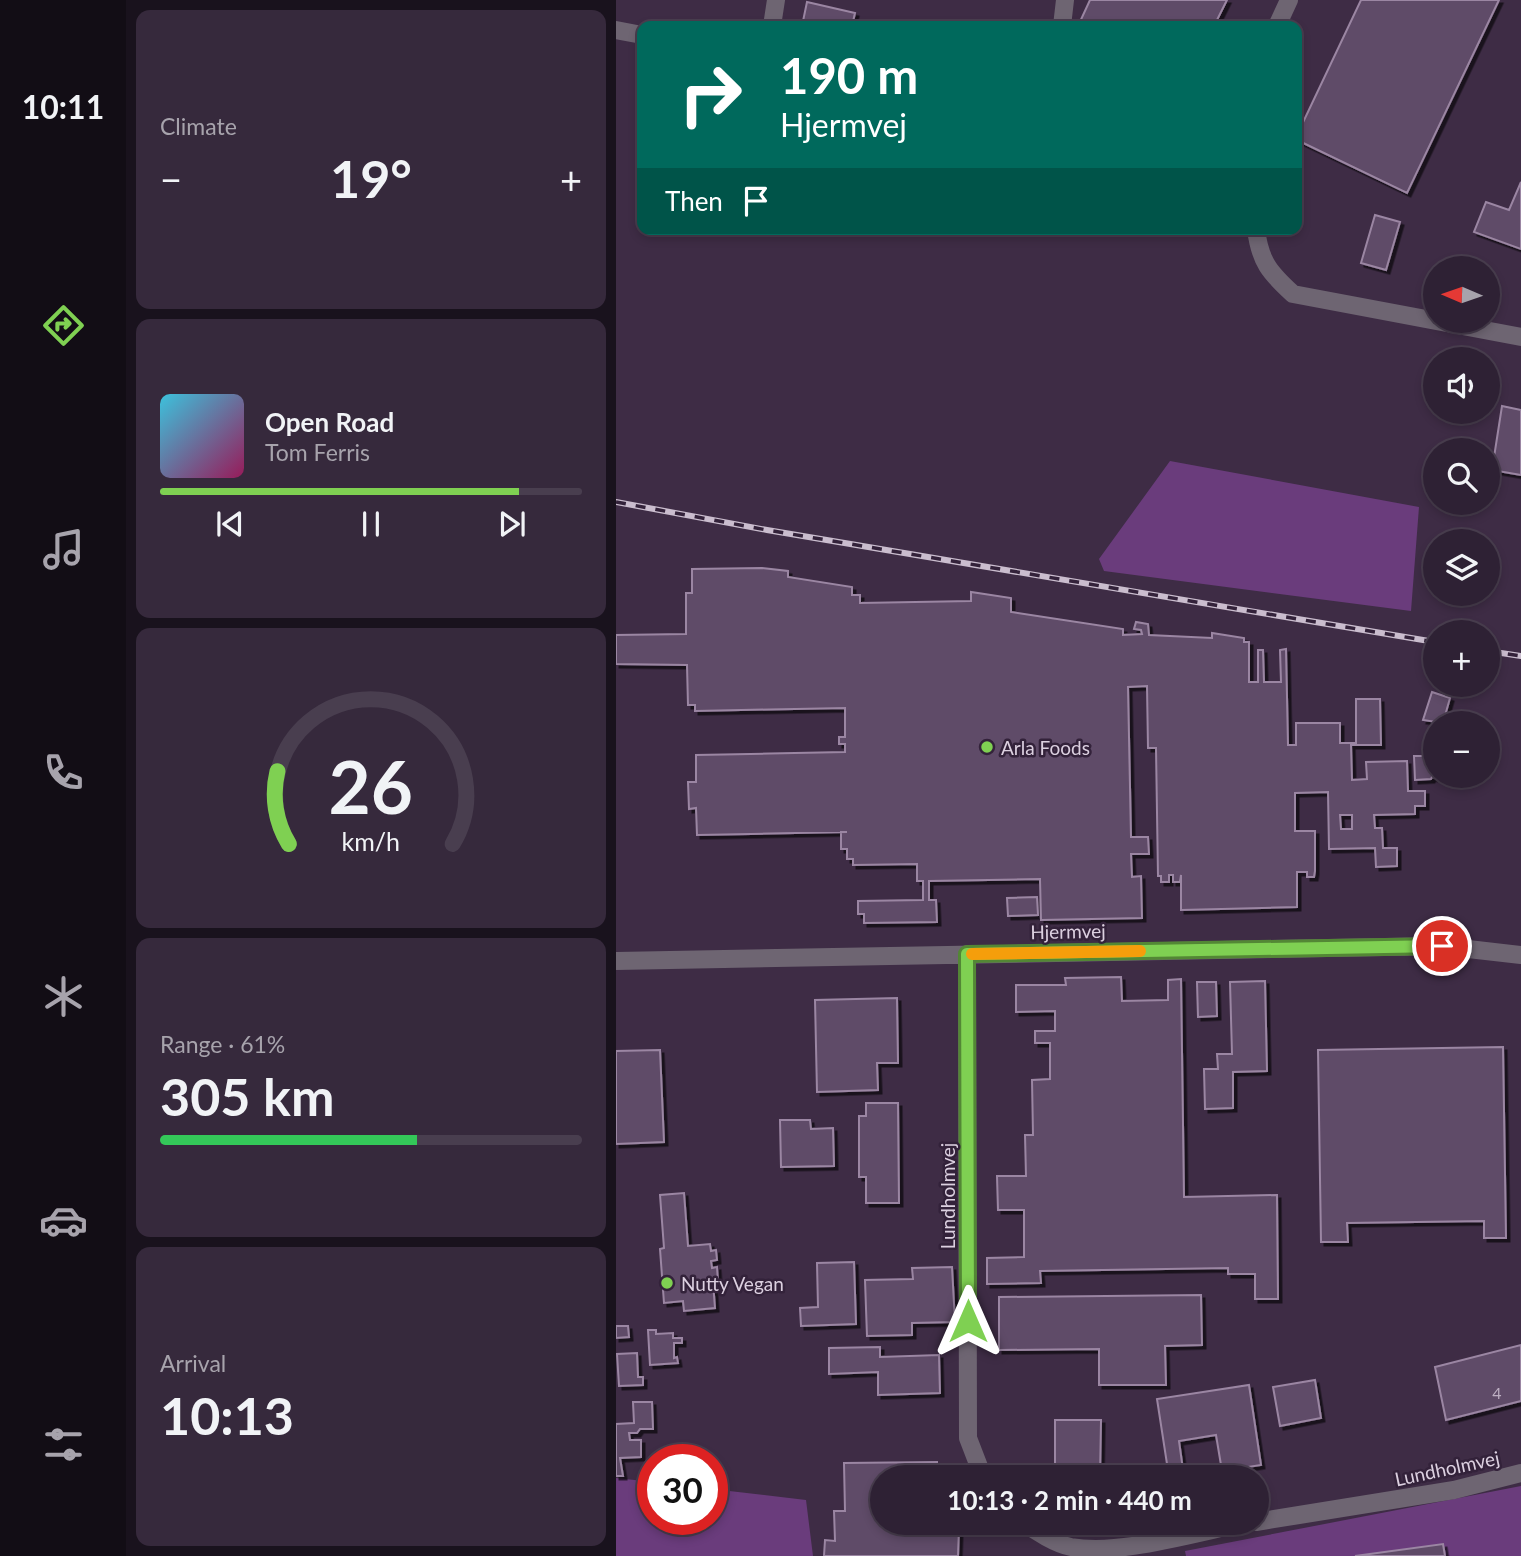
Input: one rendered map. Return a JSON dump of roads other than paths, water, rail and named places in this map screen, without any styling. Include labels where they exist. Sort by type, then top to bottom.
[{"type":"street","points":[[773,21],[776,0]]},
{"type":"street","points":[[1063,21],[1065,0]]},
{"type":"street","points":[[1279,21],[1289,0]]},
{"type":"street","points":[[616,30],[637,34]]},
{"type":"street","points":[[1257,235],[1258,248],[1269,272],[1293,294],[1521,337]]},
{"type":"street","name":"Hjermvej","points":[[616,961],[1442,946],[1521,955]]},
{"type":"street","name":"Lundholmvej","points":[[967,954],[968,1438],[978,1465]]},
{"type":"street","name":"Lundholmvej","points":[[1269,1520],[1454,1490],[1521,1474]]},
{"type":"street","name":"Lundholmvej","points":[[1045,1535],[1069,1546],[1110,1549],[1185,1535]]},
{"type":"railway","points":[[616,502],[767,530],[1423,640]]},
{"type":"railway","points":[[1500,653],[1521,656]]},
{"type":"place","name":"Arla Foods","points":[[987,747]]},
{"type":"place","name":"Nutty Vegan","points":[[667,1283]]}]
